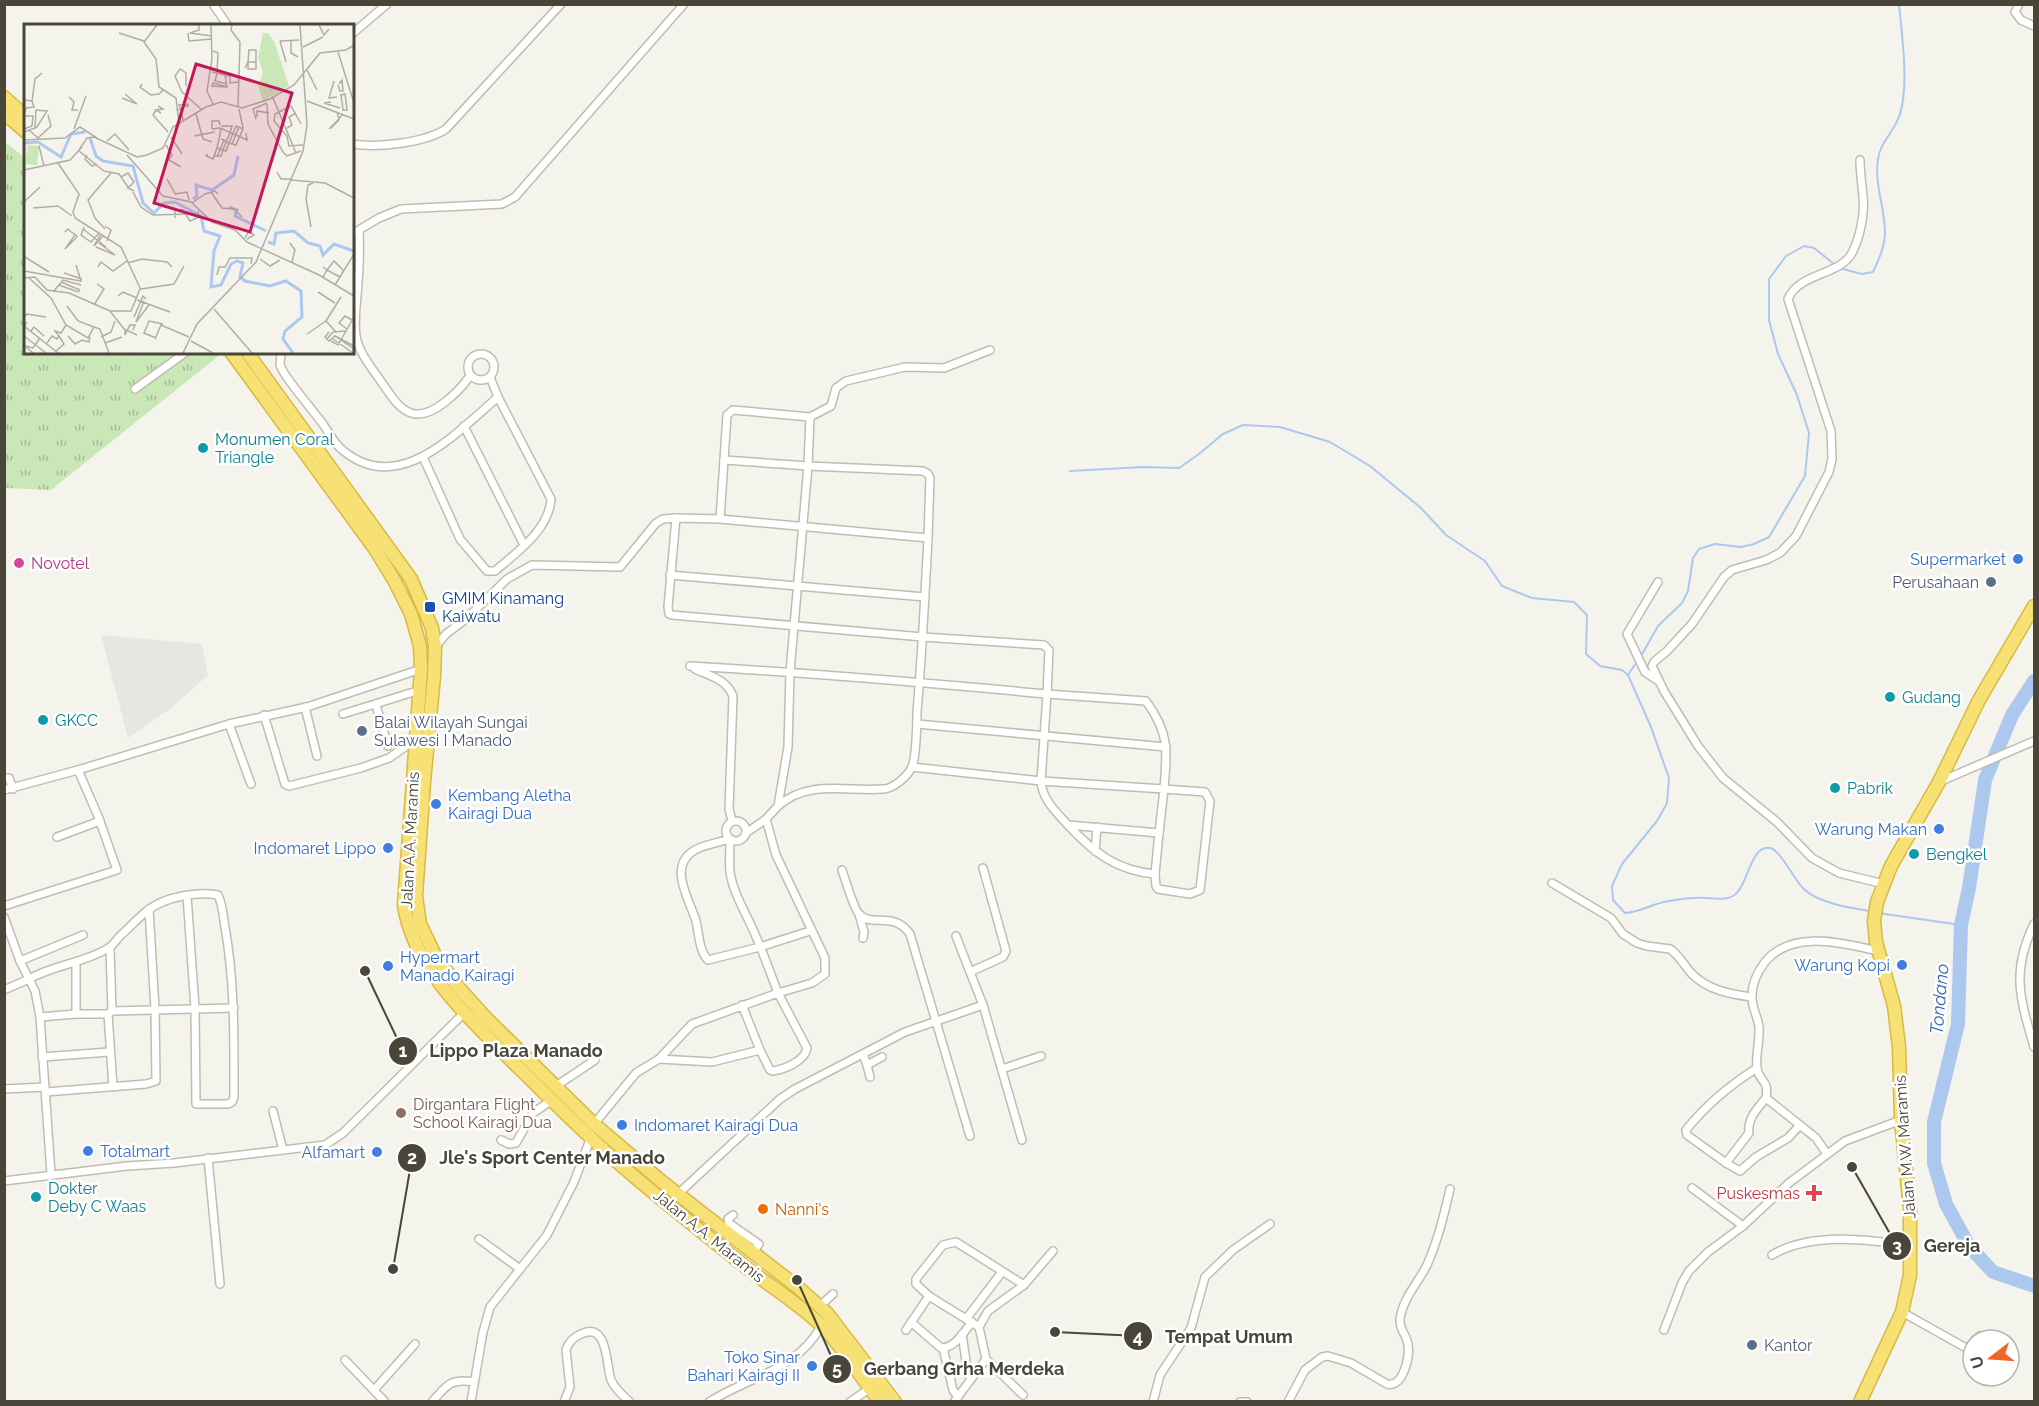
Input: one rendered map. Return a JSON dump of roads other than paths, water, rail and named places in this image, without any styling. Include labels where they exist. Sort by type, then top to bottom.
[{"type":"highway","points":[[4,97],[24,115]]},
{"type":"highway","points":[[4,113],[24,130]]},
{"type":"highway","name":"Jalan A.A. Maramis","points":[[232,354],[375,549],[411,614],[420,646],[421,669],[405,890],[406,915],[414,941],[424,960],[473,1022],[591,1137],[629,1172],[821,1326],[851,1361],[880,1401]]},
{"type":"highway","points":[[248,354],[411,579],[429,621],[435,647],[423,782],[417,911],[420,924],[435,955],[459,988],[486,1018],[594,1124],[678,1194],[820,1306],[896,1401]]},
{"type":"highway","points":[[1884,884],[1891,866],[1940,782],[1979,700],[2034,606]]},
{"type":"highway","name":"Jalan M.W. Maramis","points":[[1860,1401],[1902,1312],[1910,1275],[1910,1209],[1901,1120],[1897,1030],[1894,1006],[1878,951],[1874,921],[1877,902],[1884,884]]},
{"type":"highway","points":[[752,1272],[757,1257]]},
{"type":"street","points":[[213,4],[227,24]]},
{"type":"street","points":[[354,32],[387,4]]},
{"type":"street","points":[[471,375],[445,402],[419,414],[410,413],[400,406],[390,394],[366,360],[356,336],[360,255],[356,232],[401,209],[502,204],[515,197],[684,4]]},
{"type":"street","points":[[2019,4],[2015,12],[2021,20],[2034,26]]},
{"type":"street","points":[[354,144],[380,144],[426,139],[446,129],[561,5]]},
{"type":"street","points":[[1860,160],[1864,214],[1853,252],[1842,264],[1802,283],[1791,292],[1788,303],[1831,431],[1832,459],[1829,471],[1796,536],[1780,553],[1766,560],[1732,570],[1681,637],[1654,662],[1653,670],[1698,746],[1723,778],[1777,822],[1812,858],[1839,873],[1884,884]]},
{"type":"street","points":[[720,519],[727,416],[733,410],[810,417],[831,406],[836,388],[846,381],[905,367],[944,368],[990,350]]},
{"type":"street","points":[[135,389],[183,354]]},
{"type":"street","points":[[280,354],[281,368],[337,445],[361,462],[373,467],[388,467],[423,457],[438,448],[498,397]]},
{"type":"street","points":[[479,354],[484,354],[493,361],[493,372],[490,377],[480,380],[471,375],[468,370],[470,360],[479,354]]},
{"type":"street","points":[[423,457],[460,539],[487,572],[495,571],[538,530],[548,514],[551,499],[490,377]]},
{"type":"street","points":[[275,392],[290,381]]},
{"type":"street","points":[[778,806],[788,747],[790,672],[808,466],[810,417]]},
{"type":"street","points":[[464,426],[524,545]]},
{"type":"street","points":[[724,460],[927,472],[930,478],[923,637],[912,766],[900,782],[887,789],[813,789],[797,794],[778,806],[740,840],[730,840],[696,850],[688,856],[680,869],[702,950],[708,960],[810,931]]},
{"type":"street","points":[[676,518],[670,575],[669,614],[923,637],[1044,645],[1049,650],[1041,789],[1053,808],[1095,851],[1124,869],[1155,874]]},
{"type":"street","points":[[435,647],[446,633],[466,619],[507,579],[532,565],[620,567],[656,524],[663,519],[720,519],[928,538]]},
{"type":"street","points":[[670,575],[925,597]]},
{"type":"street","points":[[1658,582],[1627,634],[1644,672],[1659,681]]},
{"type":"street","points":[[732,821],[729,809],[733,696],[730,687],[720,679],[690,666],[1146,701],[1165,735],[1166,747],[1164,789],[1155,874],[1156,886],[1163,891],[1196,893],[1202,886],[1209,810],[1208,795],[1205,792],[1164,789],[1041,781],[912,766]]},
{"type":"street","points":[[4,790],[78,771],[229,724],[305,707],[421,669]]},
{"type":"street","points":[[343,714],[420,690]]},
{"type":"street","points":[[376,705],[388,746]]},
{"type":"street","points":[[305,707],[317,756]]},
{"type":"street","points":[[264,715],[285,784],[289,786],[361,768],[389,758],[415,740]]},
{"type":"street","points":[[229,724],[251,784]]},
{"type":"street","points":[[916,724],[1166,747]]},
{"type":"street","points":[[1940,782],[2034,741]]},
{"type":"street","points":[[4,906],[117,870],[100,821],[78,771]]},
{"type":"street","points":[[4,778],[9,778],[13,789]]},
{"type":"street","points":[[594,1124],[636,1073],[659,1059],[692,1024],[742,1005],[812,983],[825,974],[825,958],[810,931],[776,855],[766,819]]},
{"type":"street","points":[[742,1005],[767,1066],[773,1071],[787,1067],[805,1055],[808,1050],[778,993],[733,884],[730,871],[730,840],[725,831],[727,825],[738,820],[744,824],[746,833]]},
{"type":"street","points":[[57,837],[100,821]]},
{"type":"street","points":[[1068,825],[1159,833]]},
{"type":"street","points":[[1095,851],[1097,827]]},
{"type":"street","points":[[970,972],[1003,957],[1006,951],[983,868]]},
{"type":"street","points":[[842,870],[864,932],[863,938]]},
{"type":"street","points":[[1552,883],[1611,918],[1623,934],[1637,943],[1670,949],[1697,978],[1712,988],[1721,992],[1751,997]]},
{"type":"street","points":[[4,990],[55,967],[76,962],[110,948],[149,909],[159,904],[188,896],[218,895],[229,949],[234,1008],[234,1097],[232,1102],[212,1105],[196,1104],[195,1008],[188,896]]},
{"type":"street","points":[[4,1089],[113,1087],[156,1081],[155,1009],[149,909]]},
{"type":"street","points":[[858,914],[867,919],[893,920],[906,928],[917,954],[970,1136]]},
{"type":"street","points":[[4,917],[20,961],[35,991],[51,1174]]},
{"type":"street","points":[[2034,924],[2024,951],[2019,981],[2020,996],[2032,1030],[2034,1047]]},
{"type":"street","points":[[20,961],[83,934]]},
{"type":"street","points":[[956,936],[983,1005],[1022,1140]]},
{"type":"street","points":[[1726,1163],[1749,1133],[1748,1125],[1766,1098],[1768,1086],[1757,1068],[1759,1030],[1751,997],[1756,977],[1762,966],[1781,947],[1796,943],[1827,942],[1878,951]]},
{"type":"street","points":[[110,948],[109,1052],[113,1087]]},
{"type":"street","points":[[76,962],[76,1014]]},
{"type":"street","points":[[678,1194],[789,1092],[905,1032],[983,1005]]},
{"type":"street","points":[[39,1017],[155,1009],[234,1008]]},
{"type":"street","points":[[4,1181],[51,1174],[312,1148],[330,1142],[343,1133],[466,1012]]},
{"type":"street","points":[[659,1059],[715,1062],[760,1050]]},
{"type":"street","points":[[42,1057],[109,1052]]},
{"type":"street","points":[[863,1054],[870,1077]]},
{"type":"street","points":[[1002,1069],[1041,1056]]},
{"type":"street","points":[[867,1065],[882,1057]]},
{"type":"street","points":[[556,1086],[595,1060]]},
{"type":"street","points":[[1757,1068],[1736,1081],[1714,1100],[1686,1130],[1687,1135],[1740,1171],[1756,1157],[1788,1138],[1800,1125]]},
{"type":"street","points":[[1766,1098],[1816,1138],[1827,1154]]},
{"type":"street","points":[[501,1140],[508,1144],[516,1143],[533,1113],[552,1100]]},
{"type":"street","points":[[273,1111],[283,1150]]},
{"type":"street","points":[[1664,1330],[1682,1282],[1689,1271],[1708,1252],[1743,1226],[1789,1183],[1845,1141],[1901,1120]]},
{"type":"street","points":[[471,1401],[490,1307],[547,1235],[574,1182],[591,1137]]},
{"type":"street","points":[[208,1158],[220,1284]]},
{"type":"street","points":[[1692,1188],[1743,1226]]},
{"type":"street","points":[[1288,1401],[1305,1370],[1322,1357],[1343,1359],[1387,1384],[1397,1383],[1406,1366],[1408,1350],[1408,1343],[1400,1324],[1403,1305],[1426,1266],[1444,1221],[1450,1189]]},
{"type":"street","points":[[733,1215],[728,1220],[729,1222],[759,1244],[757,1257]]},
{"type":"street","points":[[1153,1401],[1160,1375],[1191,1328],[1205,1277],[1233,1250],[1270,1224]]},
{"type":"street","points":[[479,1239],[520,1269]]},
{"type":"street","points":[[1772,1255],[1787,1246],[1819,1241],[1865,1239],[1911,1246]]},
{"type":"street","points":[[979,1327],[917,1286],[916,1279],[943,1245],[956,1242],[1024,1285]]},
{"type":"street","points":[[1023,1395],[986,1359],[979,1327],[988,1311],[1024,1285],[1053,1251]]},
{"type":"street","points":[[911,1322],[941,1348],[952,1346],[1002,1272]]},
{"type":"street","points":[[820,1306],[833,1294]]},
{"type":"street","points":[[906,1330],[929,1296]]},
{"type":"street","points":[[1902,1312],[1961,1345]]},
{"type":"street","points":[[709,1401],[726,1391],[778,1369],[792,1360],[816,1336],[821,1326]]},
{"type":"street","points":[[564,1401],[570,1387],[566,1350],[568,1344],[587,1332],[594,1333],[604,1342],[611,1381],[630,1401]]},
{"type":"street","points":[[962,1334],[968,1375],[972,1378]]},
{"type":"street","points":[[374,1390],[415,1344]]},
{"type":"street","points":[[943,1348],[956,1399],[986,1359]]},
{"type":"street","points":[[345,1360],[385,1401]]},
{"type":"street","points":[[432,1401],[451,1382],[462,1380],[474,1382]]},
{"type":"street","points":[[850,1401],[870,1389]]},
{"type":"street","points":[[1240,1401],[1247,1401]]},
{"type":"waterway","points":[[1641,656],[1658,626],[1682,603],[1688,591],[1693,558],[1699,549],[1715,544],[1741,547],[1769,537],[1805,476],[1809,433],[1797,395],[1778,354],[1769,320],[1769,279],[1786,256],[1804,246],[1814,248],[1839,268],[1862,274],[1873,272],[1885,237],[1877,178],[1879,153],[1895,126],[1903,102],[1904,60],[1899,4]]},
{"type":"waterway","points":[[1070,471],[1143,467],[1179,468],[1223,434],[1243,425],[1280,427],[1330,442],[1370,466],[1421,508],[1446,535],[1485,561],[1502,586],[1532,598],[1574,602],[1587,615],[1586,654],[1600,666],[1622,670],[1628,675],[1651,727],[1669,778],[1667,803],[1657,821],[1622,864],[1612,886],[1613,900],[1625,913],[1663,902],[1697,898],[1730,898],[1742,885],[1753,859],[1763,849],[1770,848],[1779,855],[1801,886],[1811,895],[1836,904],[1870,911]]},
{"type":"waterway","points":[[1628,675],[1638,660]]},
{"type":"waterway","name":"Tondano","points":[[2034,681],[2012,715],[1985,780],[1969,888],[1961,925],[1958,1024],[1934,1122],[1934,1163],[1946,1204],[1969,1246],[1993,1272],[2034,1286]]},
{"type":"waterway","points":[[1878,913],[1961,925]]},
{"type":"place","name":"Monumen Coral Triangle","points":[[203,448]]},
{"type":"place","name":"Supermarket","points":[[2018,559]]},
{"type":"place","name":"Novotel","points":[[19,563]]},
{"type":"place","name":"Perusahaan","points":[[1991,582]]},
{"type":"place","name":"GMIM Kinamang Kaiwatu","points":[[430,607]]},
{"type":"place","name":"Gudang","points":[[1890,697]]},
{"type":"place","name":"GKCC","points":[[43,720]]},
{"type":"place","name":"Balai Wilayah Sungai Sulawesi I Manado","points":[[362,731]]},
{"type":"place","name":"Pabrik","points":[[1835,788]]},
{"type":"place","name":"Kembang Aletha Kairagi Dua","points":[[436,804]]},
{"type":"place","name":"Warung Makan","points":[[1939,829]]},
{"type":"place","name":"Indomaret Lippo","points":[[388,848]]},
{"type":"place","name":"Bengkel","points":[[1914,854]]},
{"type":"place","name":"Warung Kopi","points":[[1902,965]]},
{"type":"place","name":"Hypermart Manado Kairagi","points":[[388,966]]},
{"type":"place","name":"Lippo Plaza Manado","points":[[365,971]]},
{"type":"place","name":"Dirgantara Flight School Kairagi Dua","points":[[401,1113]]},
{"type":"place","name":"Indomaret Kairagi Dua","points":[[622,1125]]},
{"type":"place","name":"Totalmart","points":[[88,1151]]},
{"type":"place","name":"Alfamart","points":[[377,1152]]},
{"type":"place","name":"Gereja","points":[[1852,1167]]},
{"type":"place","name":"Puskesmas","points":[[1814,1193]]},
{"type":"place","name":"Dokter Deby C Waas","points":[[36,1197]]},
{"type":"place","name":"Nanni's","points":[[763,1209]]},
{"type":"place","name":"Jle's Sport Center Manado","points":[[393,1269]]},
{"type":"place","name":"Gerbang Grha Merdeka","points":[[797,1280]]},
{"type":"place","name":"Tempat Umum","points":[[1055,1332]]},
{"type":"place","name":"Kantor","points":[[1752,1345]]},
{"type":"place","name":"Toko Sinar Bahari Kairagi II","points":[[812,1366]]}]
